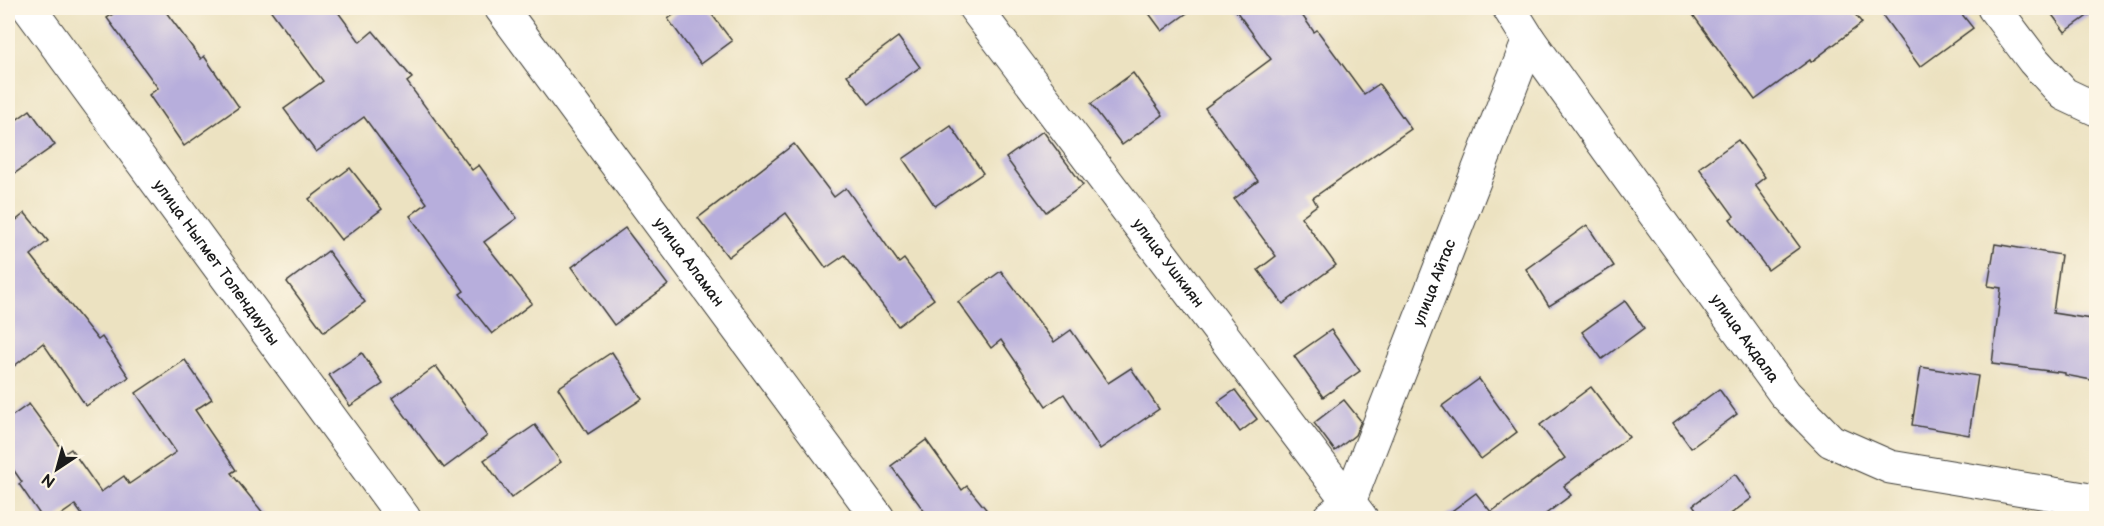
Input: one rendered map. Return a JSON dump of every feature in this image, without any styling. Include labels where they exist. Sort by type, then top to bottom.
[{"type":"street","name":"улица Ныгмет Толендиулы","points":[[29,8],[404,519]]},
{"type":"street","name":"улица Аламан","points":[[501,8],[878,519]]},
{"type":"street","name":"улица Ушкиян","points":[[975,8],[1347,513]]},
{"type":"street","name":"улица Акдала","points":[[1509,8],[1529,40],[1785,394],[1831,441],[1890,467],[2097,501]]},
{"type":"street","points":[[1994,8],[2034,61],[2064,94],[2097,109]]},
{"type":"street","name":"улица Айтас","points":[[1347,513],[1529,40]]},
{"type":"building","points":[[122,8],[163,8],[201,59],[204,56],[239,107],[184,146],[149,95],[158,88],[107,18]]},
{"type":"building","points":[[269,8],[335,8],[360,42],[373,31],[412,78],[407,82],[472,170],[479,165],[517,218],[484,242],[532,303],[492,334],[460,294],[464,291],[410,216],[427,203],[364,117],[316,152],[284,109],[323,81]]},
{"type":"building","points":[[683,8],[707,8],[732,41],[701,64],[668,19]]},
{"type":"building","points":[[1145,8],[1194,8],[1162,31]]},
{"type":"building","points":[[1234,8],[1297,8],[1314,32],[1317,30],[1364,94],[1379,84],[1411,129],[1313,198],[1317,205],[1301,217],[1336,265],[1283,304],[1258,270],[1276,256],[1234,199],[1258,181],[1205,108],[1271,59]]},
{"type":"building","points":[[1688,8],[1850,8],[1862,23],[1811,62],[1810,60],[1755,100]]},
{"type":"building","points":[[1894,8],[1957,8],[1973,28],[1920,67],[1883,16]]},
{"type":"building","points":[[2047,8],[2097,8],[2097,9],[2065,32]]},
{"type":"building","points":[[898,37],[920,67],[869,104],[847,75]]},
{"type":"building","points":[[1133,73],[1163,115],[1122,145],[1091,104]]},
{"type":"building","points":[[30,110],[55,145],[8,178],[8,126]]},
{"type":"building","points":[[951,126],[983,173],[935,206],[903,159]]},
{"type":"building","points":[[1043,131],[1083,185],[1046,212],[1006,158]]},
{"type":"building","points":[[1738,140],[1765,177],[1755,185],[1800,247],[1768,270],[1730,219],[1734,216],[1699,168]]},
{"type":"building","points":[[794,144],[834,197],[846,188],[899,263],[904,259],[934,299],[898,326],[845,255],[826,268],[786,213],[728,257],[698,218]]},
{"type":"building","points":[[350,168],[382,209],[341,240],[309,199]]},
{"type":"building","points":[[25,213],[48,241],[31,255],[98,340],[102,337],[129,377],[86,406],[43,343],[8,371],[8,227]]},
{"type":"building","points":[[1587,225],[1614,266],[1549,306],[1526,269]]},
{"type":"building","points":[[625,228],[668,285],[614,325],[572,267]]},
{"type":"building","points":[[1995,244],[2061,255],[2053,313],[2097,320],[2097,381],[2065,375],[2065,373],[1992,364],[2001,288],[1988,286]]},
{"type":"building","points":[[328,251],[365,302],[324,332],[287,282]]},
{"type":"building","points":[[1001,271],[1054,342],[1071,330],[1108,383],[1131,368],[1159,409],[1100,449],[1064,394],[1046,406],[1001,340],[991,348],[958,302]]},
{"type":"building","points":[[1625,301],[1644,328],[1602,359],[1582,332]]},
{"type":"building","points":[[1331,330],[1360,371],[1323,397],[1294,356]]},
{"type":"building","points":[[612,352],[642,399],[588,434],[558,388]]},
{"type":"building","points":[[362,353],[383,384],[350,406],[329,375]]},
{"type":"building","points":[[185,360],[212,399],[195,410],[236,470],[231,473],[268,519],[85,519],[75,505],[55,519],[43,519],[19,484],[22,482],[8,462],[8,419],[29,404],[65,453],[71,449],[101,492],[124,476],[129,484],[176,452],[136,393]]},
{"type":"building","points":[[436,366],[487,436],[444,468],[392,398]]},
{"type":"building","points":[[1921,367],[1978,376],[1969,435],[1912,425]]},
{"type":"building","points":[[1479,379],[1517,432],[1481,459],[1442,406]]},
{"type":"building","points":[[1591,387],[1629,437],[1564,486],[1571,495],[1539,519],[1441,519],[1476,493],[1491,512],[1565,458],[1540,425]]},
{"type":"building","points":[[1719,389],[1737,414],[1691,448],[1673,423]]},
{"type":"building","points":[[1235,390],[1257,419],[1240,432],[1218,402]]},
{"type":"building","points":[[1344,400],[1361,421],[1355,435],[1335,451],[1314,423]]},
{"type":"building","points":[[535,425],[561,462],[511,498],[484,460]]},
{"type":"building","points":[[926,440],[962,490],[967,486],[994,519],[930,519],[891,466]]},
{"type":"building","points":[[1735,474],[1752,498],[1724,519],[1703,519],[1693,505]]}]
